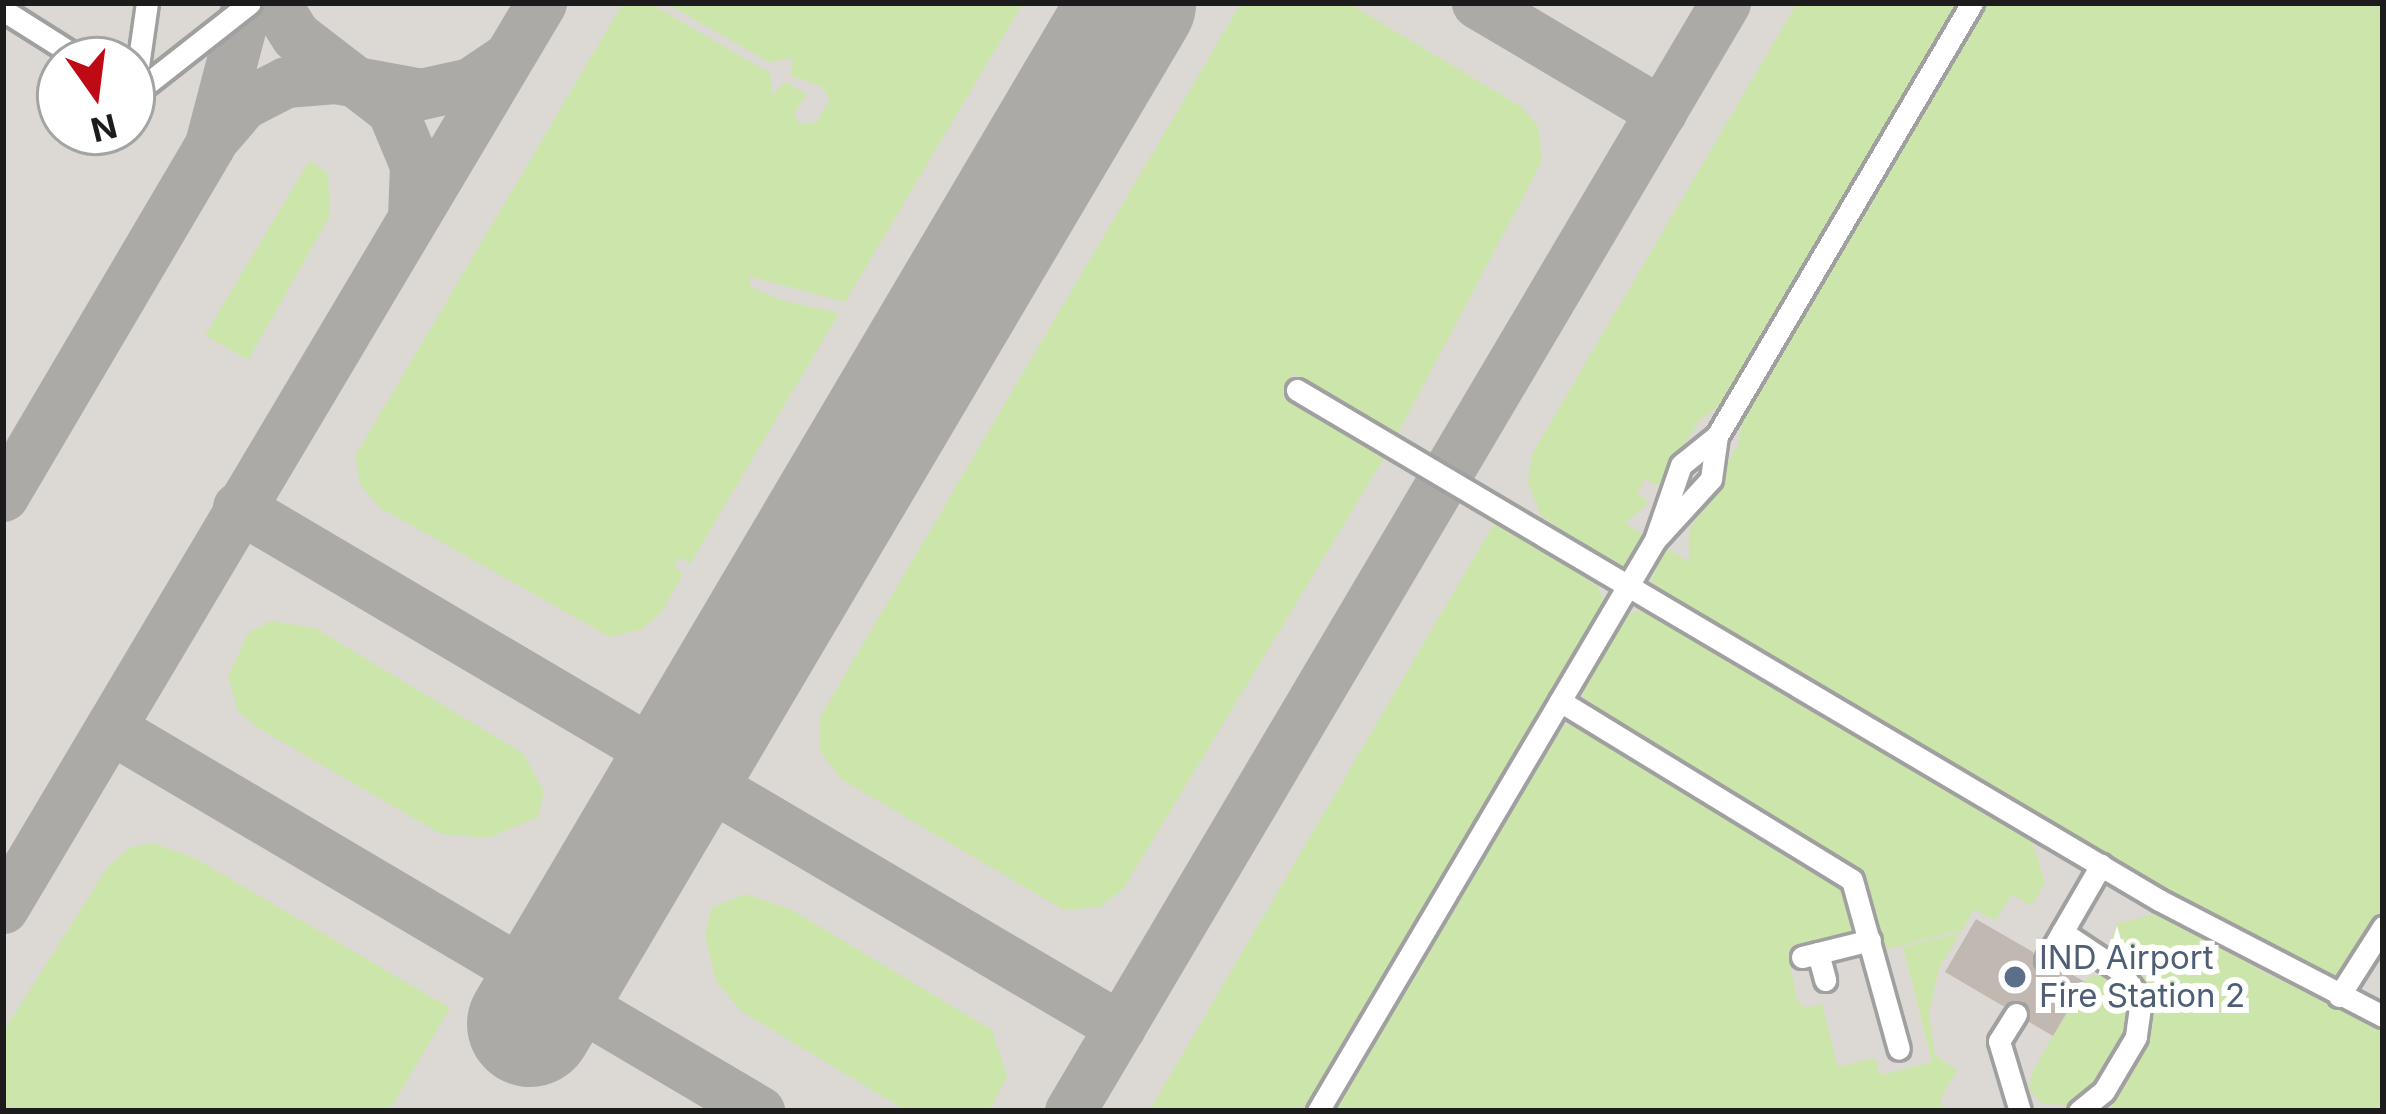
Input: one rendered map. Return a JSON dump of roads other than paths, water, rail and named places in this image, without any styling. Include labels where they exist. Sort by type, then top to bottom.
[{"type":"lane","points":[[142,36],[147,3]]},
{"type":"lane","points":[[156,75],[250,3]]},
{"type":"lane","points":[[1318,1111],[1655,540],[1682,465],[1717,436],[1972,3]]},
{"type":"lane","points":[[4,10],[45,36]]},
{"type":"lane","points":[[1297,390],[2101,866],[2383,1016]]},
{"type":"lane","points":[[1655,540],[1711,479],[1717,436]]},
{"type":"lane","points":[[1560,701],[1843,871],[1870,940],[1899,1049]]},
{"type":"lane","points":[[2046,960],[2101,866]]},
{"type":"lane","points":[[2339,996],[2383,927]]},
{"type":"lane","points":[[2062,932],[2120,970],[2141,1000],[2137,1037],[2104,1091],[2079,1111]]},
{"type":"lane","points":[[1825,980],[1810,955],[1870,940]]},
{"type":"lane","points":[[2016,1014],[2000,1041],[2019,1105],[2041,1111]]},
{"type":"place","name":"IND Airport Fire Station 2","points":[[2015,977]]}]
